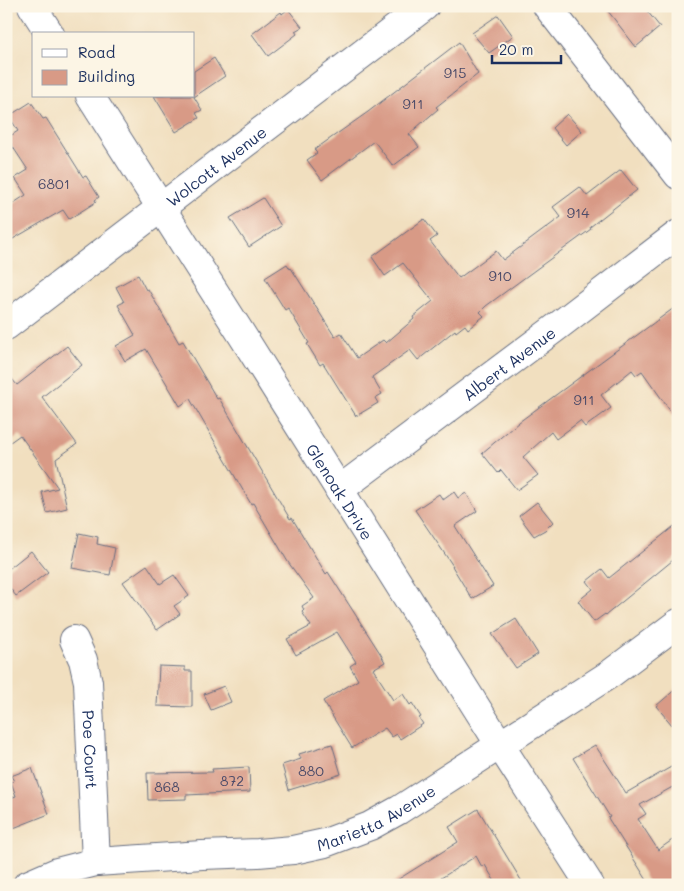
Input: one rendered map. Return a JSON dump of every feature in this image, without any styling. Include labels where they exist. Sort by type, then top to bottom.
[{"type":"street","points":[[32,6],[49,32]]},
{"type":"street","name":"Wolcott Avenue","points":[[6,326],[425,6]]},
{"type":"street","points":[[547,6],[678,175]]},
{"type":"street","name":"Glenoak Drive","points":[[91,98],[590,885]]},
{"type":"street","name":"Albert Avenue","points":[[339,490],[678,234]]},
{"type":"street","name":"Marietta Avenue","points":[[27,885],[57,872],[96,862],[293,850],[325,843],[370,826],[399,810],[610,674],[678,623]]},
{"type":"street","name":"Poe Court","points":[[74,640],[83,660],[88,682],[96,862]]},
{"type":"building","points":[[604,6],[643,6],[660,27],[636,47]]},
{"type":"building","points":[[288,9],[302,27],[295,31],[297,34],[268,56],[252,34],[281,12],[282,14]]},
{"type":"building","points":[[498,15],[513,36],[489,53],[472,33]]},
{"type":"building","points":[[459,42],[478,74],[436,107],[438,109],[409,134],[419,147],[393,166],[374,141],[322,180],[307,160],[317,153],[314,150],[368,112]]},
{"type":"building","points":[[214,58],[225,76],[195,96],[195,70]]},
{"type":"building","points":[[155,98],[195,98],[202,110],[196,113],[199,118],[176,132]]},
{"type":"building","points":[[31,102],[43,119],[46,118],[83,177],[86,176],[99,197],[95,200],[96,202],[69,219],[63,210],[6,243],[6,208],[26,195],[15,178],[28,170],[7,138],[18,131],[9,116]]},
{"type":"building","points":[[567,114],[582,131],[566,145],[552,128]]},
{"type":"building","points":[[621,170],[637,190],[590,227],[591,229],[486,306],[480,312],[484,316],[468,329],[465,325],[456,332],[455,330],[418,360],[410,350],[372,377],[382,394],[375,398],[378,403],[356,416],[323,363],[320,365],[288,308],[285,310],[265,278],[287,264],[335,337],[341,333],[357,358],[383,340],[386,343],[433,301],[403,263],[385,276],[372,257],[424,219],[437,236],[430,241],[459,278],[496,251],[503,260],[561,217],[553,207],[580,187],[587,196]]},
{"type":"building","points":[[263,198],[281,226],[249,247],[230,218]]},
{"type":"building","points":[[138,275],[179,343],[183,341],[217,399],[219,398],[290,519],[292,518],[326,574],[328,572],[380,653],[385,662],[373,669],[393,700],[403,694],[410,705],[412,703],[421,717],[419,718],[423,724],[400,739],[397,734],[392,737],[385,728],[352,748],[323,701],[358,680],[350,666],[356,662],[337,632],[296,655],[287,639],[311,626],[302,612],[304,610],[302,606],[314,598],[288,562],[253,503],[251,504],[190,399],[180,406],[146,349],[125,361],[116,346],[135,335],[118,305],[124,302],[116,287]]},
{"type":"building","points":[[678,305],[678,422],[642,371],[636,375],[632,370],[601,395],[611,408],[585,427],[580,421],[556,439],[551,432],[523,457],[538,475],[517,490],[501,470],[498,473],[482,453],[519,422]]},
{"type":"building","points":[[67,346],[82,365],[42,397],[77,444],[56,459],[67,508],[47,513],[42,492],[58,488],[20,435],[6,445],[6,372],[17,385]]},
{"type":"building","points":[[454,492],[458,498],[466,493],[477,511],[455,526],[493,586],[472,599],[453,566],[415,510],[439,494],[443,500]]},
{"type":"building","points":[[537,502],[553,522],[545,530],[534,536],[519,516]]},
{"type":"building","points":[[678,523],[678,556],[606,615],[594,622],[578,601],[593,589],[587,581],[602,569],[609,578]]},
{"type":"building","points":[[79,533],[98,537],[97,544],[115,548],[110,575],[72,568]]},
{"type":"building","points":[[31,551],[48,572],[16,596],[6,583],[6,571]]},
{"type":"building","points":[[147,565],[160,584],[174,575],[189,596],[174,606],[180,614],[157,630],[123,582]]},
{"type":"building","points":[[516,619],[538,654],[516,668],[492,634]]},
{"type":"building","points":[[159,666],[185,667],[185,671],[192,671],[192,707],[157,706]]},
{"type":"building","points":[[224,686],[231,702],[211,710],[204,694]]},
{"type":"building","points":[[678,687],[678,732],[656,706]]},
{"type":"building","points":[[332,744],[341,774],[289,790],[282,765],[301,759],[299,754]]},
{"type":"building","points":[[595,745],[626,793],[678,763],[678,784],[640,805],[646,814],[638,819],[658,850],[678,836],[678,885],[650,885],[608,818],[610,817],[573,758]]},
{"type":"building","points":[[249,767],[250,792],[186,795],[186,799],[148,800],[147,773],[213,772],[212,769]]},
{"type":"building","points":[[32,768],[49,814],[11,829],[6,816],[6,800],[16,796],[11,782],[14,781],[11,776]]},
{"type":"building","points":[[478,809],[524,885],[497,885],[485,865],[482,867],[476,856],[430,885],[389,885],[458,842],[449,827]]}]
